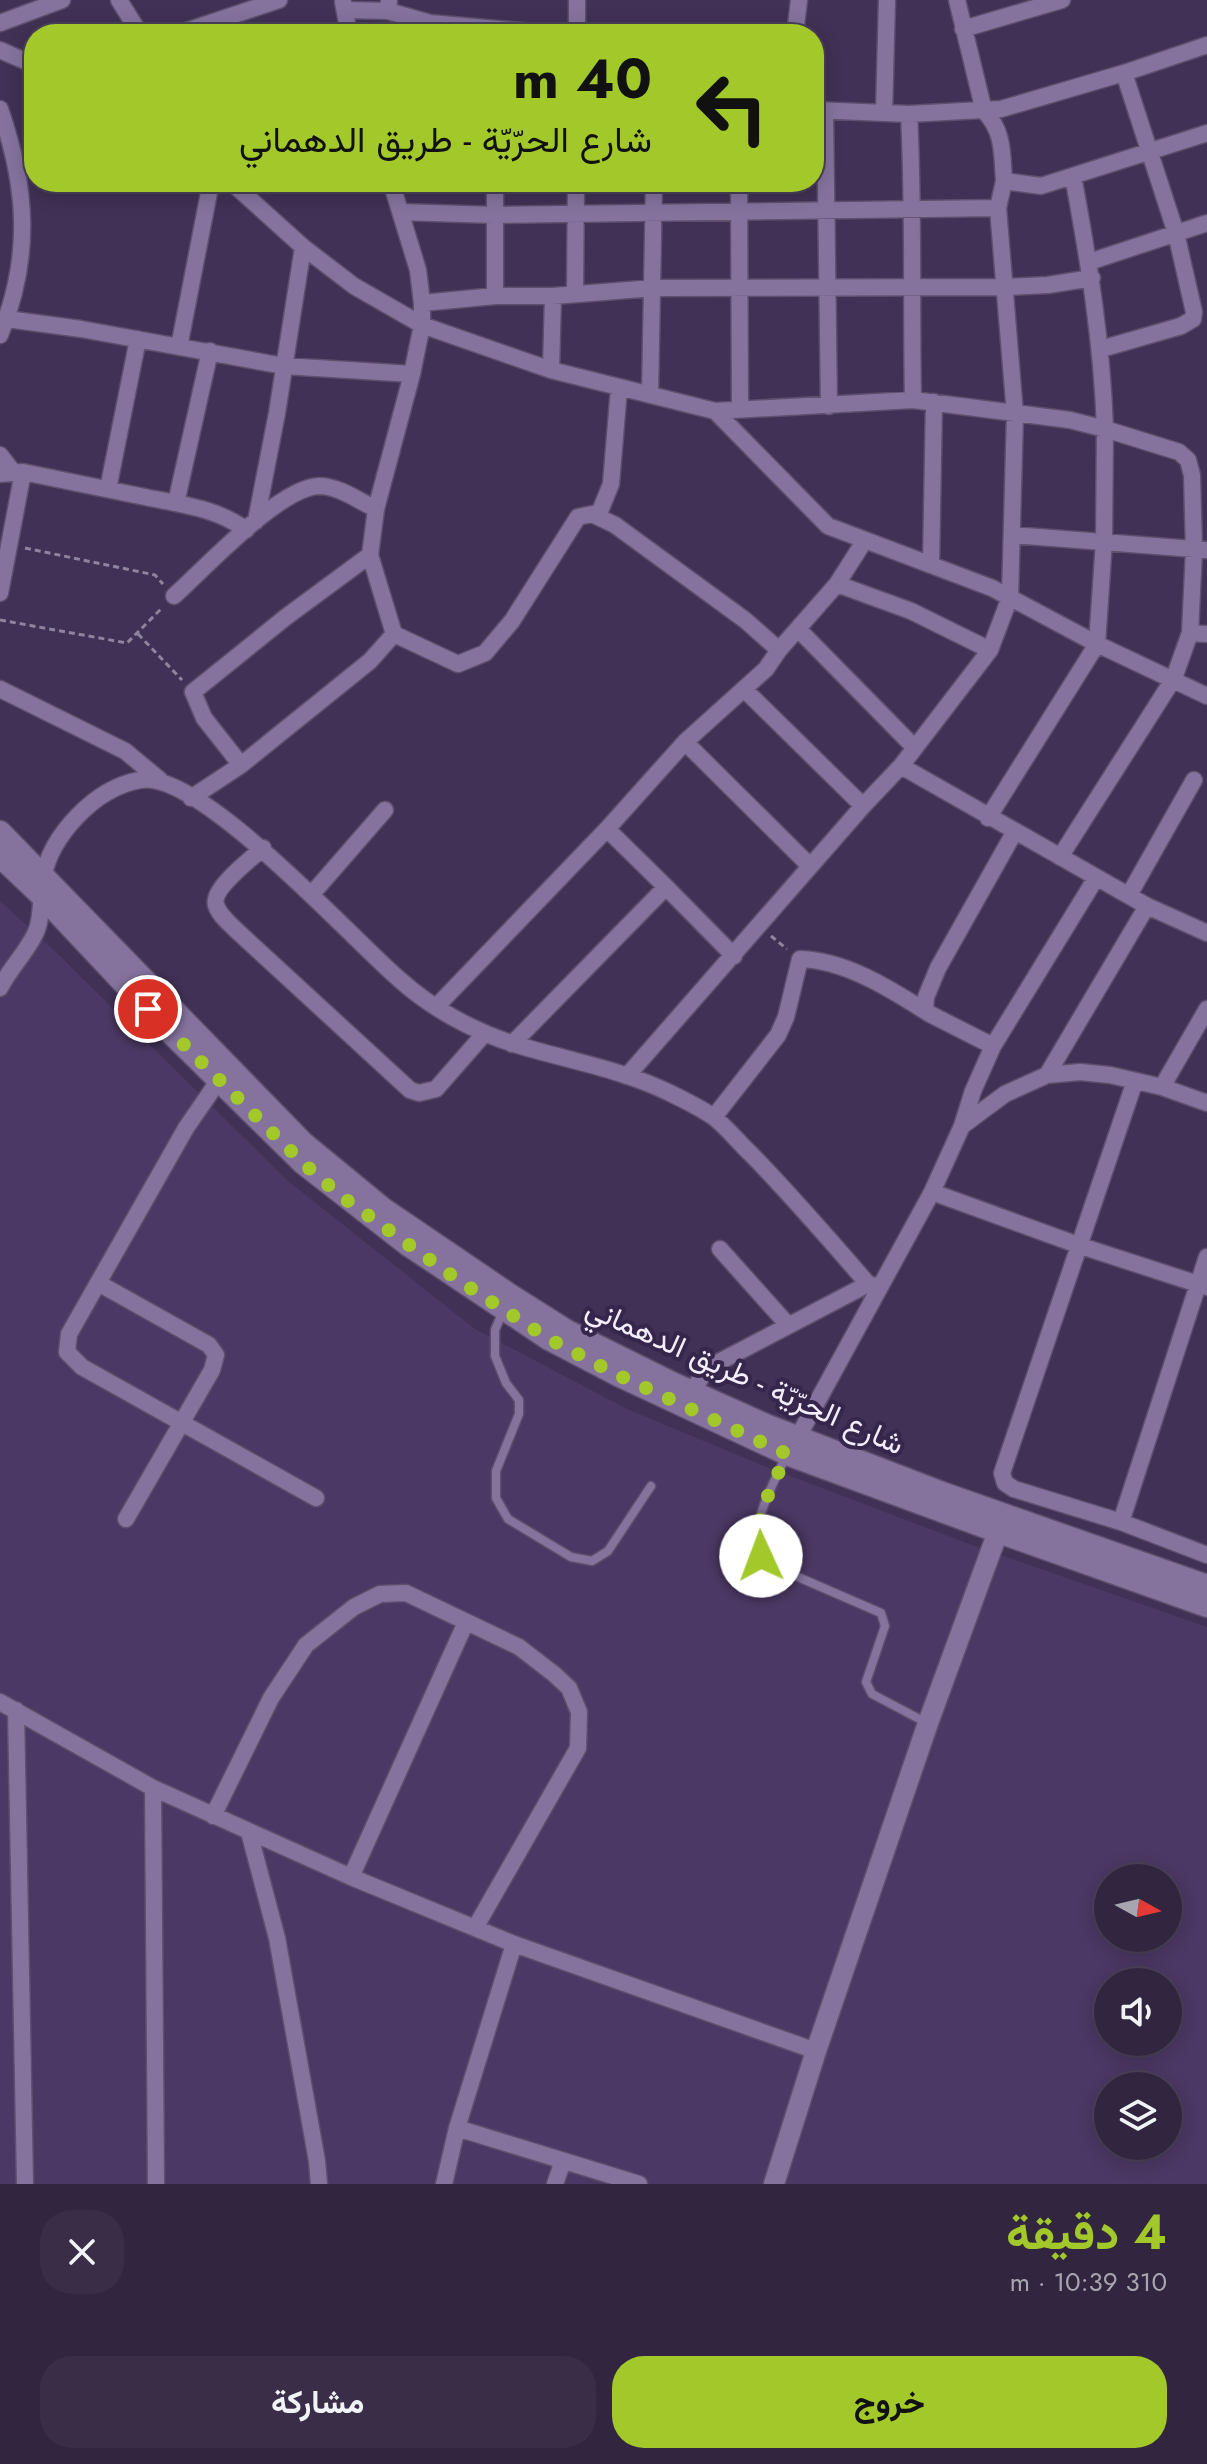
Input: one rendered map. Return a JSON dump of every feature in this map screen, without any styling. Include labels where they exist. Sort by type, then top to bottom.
[{"type":"main road","name":"شارع الحرّيّة - طريق الدهماني","points":[[0,832],[42,886],[219,1080],[341,1196],[506,1303],[768,1426],[793,1445]]},
{"type":"main road","name":"شارع الحرّيّة - طريق الدهماني","points":[[0,856],[42,886],[303,1143],[549,1339],[618,1375],[1002,1523],[1207,1606]]},
{"type":"main road","name":"شارع الحرّيّة - طريق الدهماني","points":[[1002,1523],[1207,1586]]},
{"type":"street","points":[[0,23],[62,0]]},
{"type":"street","points":[[119,0],[134,24]]},
{"type":"street","points":[[207,24],[279,0]]},
{"type":"street","points":[[577,0],[577,24]]},
{"type":"street","points":[[796,24],[799,0]]},
{"type":"street","points":[[884,113],[887,0]]},
{"type":"street","points":[[627,1076],[901,766],[990,650],[1010,597],[1015,414],[998,208],[1004,181],[1001,135],[984,111],[957,0]]},
{"type":"street","points":[[963,29],[1062,0]]},
{"type":"street","points":[[344,5],[389,5],[438,24]]},
{"type":"street","points":[[824,111],[909,114],[1001,109],[1207,45]]},
{"type":"street","points":[[0,50],[24,61]]},
{"type":"street","points":[[1101,349],[1181,326],[1193,319],[1194,305],[1176,233],[1124,73]]},
{"type":"street","points":[[0,109],[18,173],[24,216],[21,265],[0,335]]},
{"type":"street","points":[[909,114],[913,208],[910,287],[913,400]]},
{"type":"street","points":[[1004,181],[1041,186],[1207,133]]},
{"type":"street","points":[[824,173],[829,406]]},
{"type":"street","points":[[988,818],[1097,644],[1104,541],[1105,429],[1101,349],[1091,270],[1073,176]]},
{"type":"street","points":[[179,347],[209,192]]},
{"type":"street","points":[[242,192],[303,247],[354,286],[422,325],[551,370],[715,411],[913,400],[1088,423],[1179,452],[1188,460],[1192,475],[1201,550],[1198,633],[1174,678],[1060,857]]},
{"type":"street","points":[[394,192],[418,270],[422,325],[376,509],[370,555],[394,634],[458,664],[485,653],[512,621],[578,517],[592,514],[615,525],[745,620],[779,650]]},
{"type":"street","points":[[495,192],[495,296]]},
{"type":"street","points":[[575,294],[576,192]]},
{"type":"street","points":[[650,395],[654,192]]},
{"type":"street","points":[[740,192],[740,409]]},
{"type":"street","points":[[401,212],[495,215],[998,208]]},
{"type":"street","points":[[422,303],[654,288],[1048,285],[1207,223]]},
{"type":"street","points":[[251,526],[277,413],[303,247]]},
{"type":"street","points":[[551,370],[553,296]]},
{"type":"street","points":[[7,319],[210,351],[284,366],[412,374]]},
{"type":"street","points":[[108,489],[138,339]]},
{"type":"street","points":[[176,503],[210,351]]},
{"type":"street","points":[[598,516],[611,484],[619,388]]},
{"type":"street","points":[[931,565],[934,402]]},
{"type":"street","points":[[715,411],[828,526],[992,588],[1097,644],[1207,696]]},
{"type":"street","points":[[0,455],[12,473],[10,545],[0,593]]},
{"type":"street","points":[[12,473],[176,503],[251,526]]},
{"type":"street","points":[[174,596],[251,526],[295,492],[317,486],[341,492],[376,509]]},
{"type":"street","points":[[1012,535],[1201,550]]},
{"type":"street","points":[[436,1007],[607,829],[685,742],[766,669],[837,584],[865,540]]},
{"type":"street","points":[[241,765],[199,709],[193,692],[370,555]]},
{"type":"street","points":[[837,584],[911,611],[990,650]]},
{"type":"street","points":[[799,630],[915,748]]},
{"type":"street","points":[[191,798],[241,765],[370,661],[394,634]]},
{"type":"street","points":[[0,689],[125,751],[160,780],[263,848],[400,980],[436,1007],[512,1044],[627,1076],[669,1092],[714,1117],[874,1286]]},
{"type":"street","points":[[745,690],[863,806]]},
{"type":"street","points":[[685,742],[810,866]]},
{"type":"street","points":[[901,766],[1147,906],[1207,933]]},
{"type":"street","points":[[0,988],[10,968],[37,931],[49,854],[59,836],[93,804],[128,783],[142,779],[160,780]]},
{"type":"street","points":[[1129,895],[1194,780]]},
{"type":"street","points":[[311,895],[385,810]]},
{"type":"street","points":[[607,829],[734,956]]},
{"type":"street","points":[[925,1011],[926,997],[938,968],[1014,833]]},
{"type":"street","points":[[263,848],[223,885],[215,900],[217,908],[236,930],[410,1090],[419,1093],[436,1089],[485,1033]]},
{"type":"street","points":[[793,1445],[874,1286],[932,1192],[993,1046],[1096,878]]},
{"type":"street","points":[[512,1044],[666,887]]},
{"type":"street","points":[[1047,1075],[1147,906]]},
{"type":"street","points":[[714,1117],[778,1035],[786,1017],[800,959],[817,960],[885,985],[925,1011],[993,1046]]},
{"type":"street","points":[[1162,1087],[1207,1009]]},
{"type":"street","points":[[962,1126],[1005,1094],[1047,1075],[1080,1072],[1110,1075],[1162,1087],[1207,1103]]},
{"type":"street","points":[[219,1080],[186,1128],[69,1334],[67,1352],[82,1367],[316,1498]]},
{"type":"street","points":[[1135,1081],[1002,1473],[1005,1483],[1014,1489],[1121,1522],[1207,1555]]},
{"type":"street","points":[[932,1192],[1078,1245],[1202,1285]]},
{"type":"street","points":[[720,1249],[788,1325]]},
{"type":"street","points":[[1121,1522],[1202,1285],[1207,1257]]},
{"type":"street","points":[[100,1284],[209,1345],[216,1355],[212,1370],[126,1519]]},
{"type":"street","points":[[692,1392],[704,1373],[717,1363],[788,1325],[874,1286]]},
{"type":"street","points":[[774,2184],[928,1723],[1002,1523]]},
{"type":"street","points":[[213,1816],[271,1698],[306,1645],[354,1607],[380,1594],[406,1593],[519,1647],[569,1688],[579,1712],[578,1748],[475,1928]]},
{"type":"street","points":[[351,1877],[466,1622]]},
{"type":"street","points":[[0,1702],[153,1788],[351,1877],[514,1944],[816,2051]]},
{"type":"street","points":[[16,1710],[25,2184]]},
{"type":"street","points":[[153,1788],[156,2184]]},
{"type":"street","points":[[249,1832],[277,1938],[319,2184]]},
{"type":"street","points":[[444,2184],[457,2128],[514,1944]]},
{"type":"street","points":[[457,2128],[639,2184]]},
{"type":"street","points":[[555,2184],[563,2161]]},
{"type":"lane","points":[[506,1303],[495,1330],[495,1356],[506,1383],[519,1400],[519,1414],[496,1471],[496,1498],[508,1519],[571,1557],[592,1561],[608,1551],[651,1486]]},
{"type":"lane","points":[[793,1445],[760,1515],[757,1540],[761,1556],[775,1567],[881,1613],[885,1626],[866,1682],[872,1694],[928,1723]]},
{"type":"path","points":[[0,620],[127,643],[174,596],[155,575],[10,545]]},
{"type":"path","points":[[138,634],[193,692]]},
{"type":"path","points":[[758,926],[800,959]]},
{"type":"shaded area","points":[[0,901],[58,954],[288,1181],[475,1329],[627,1409],[764,1466],[972,1545],[1207,1627],[1207,2184],[0,2184]]},
{"type":"route","points":[[148,1009],[303,1163],[341,1196],[458,1280],[549,1339],[787,1454],[760,1515],[757,1540],[761,1556]]}]
